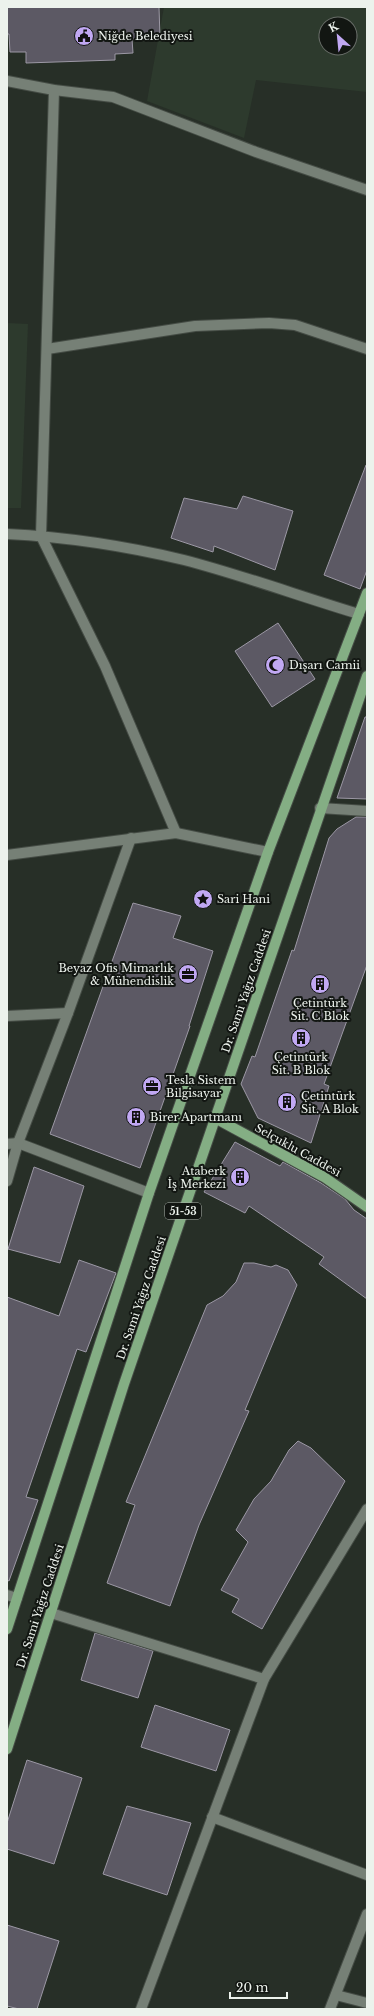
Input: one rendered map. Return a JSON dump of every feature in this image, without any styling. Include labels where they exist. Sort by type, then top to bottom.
[{"type":"main road","points":[[7,1629],[149,1193],[268,852],[367,593]]},
{"type":"main road","name":"Dr. Sami Yağız Caddesi","points":[[7,1749],[124,1384],[320,808],[367,676]]},
{"type":"main road","name":"Selçuklu Caddesi","points":[[215,1118],[324,1176],[367,1207]]},
{"type":"street","points":[[7,81],[54,90],[113,97],[256,152],[367,190]]},
{"type":"street","points":[[54,90],[41,536],[105,666],[176,833]]},
{"type":"street","points":[[47,349],[195,326],[261,323],[295,325],[367,349]]},
{"type":"street","points":[[7,534],[41,536],[117,546],[185,561],[359,614]]},
{"type":"street","points":[[320,808],[367,811]]},
{"type":"street","points":[[7,855],[176,833],[268,852]]},
{"type":"street","points":[[7,1181],[18,1143],[68,1013],[131,838]]},
{"type":"street","points":[[7,1016],[68,1013]]},
{"type":"street","points":[[7,1144],[18,1143],[149,1193]]},
{"type":"street","points":[[141,2009],[264,1679],[367,1511]]},
{"type":"street","points":[[7,1595],[17,1598]]},
{"type":"street","points":[[51,1613],[264,1679]]},
{"type":"street","points":[[212,1817],[367,1875]]},
{"type":"street","points":[[330,2009],[367,1914]]},
{"type":"street","points":[[336,1995],[367,2003]]},
{"type":"shaded area","points":[[164,7],[367,7],[367,92],[256,80],[244,138],[147,101]]},
{"type":"shaded area","points":[[7,323],[28,324],[21,508],[7,508]]},
{"type":"building","name":"Niğde Belediyesi","points":[[7,7],[159,7],[160,38],[132,39],[133,53],[115,54],[115,60],[26,63],[26,52],[10,52],[9,34],[7,34]]},
{"type":"building","points":[[366,465],[367,570],[360,589],[324,575]]},
{"type":"building","points":[[243,496],[293,511],[275,570],[214,546],[213,552],[171,538],[184,498],[237,509]]},
{"type":"building","name":"Dışarı Camii","points":[[278,623],[315,679],[272,707],[235,651]]},
{"type":"building","points":[[365,717],[367,717],[367,799],[337,798]]},
{"type":"building","points":[[356,817],[367,817],[367,965],[324,1084],[329,1086],[311,1143],[258,1118],[241,1084],[252,1056],[255,1057],[292,950],[294,951],[329,838],[337,829]]},
{"type":"building","points":[[133,903],[181,916],[173,938],[213,951],[190,1026],[140,1168],[50,1134]]},
{"type":"building","points":[[235,1142],[280,1166],[283,1162],[321,1183],[345,1199],[354,1210],[367,1219],[367,1299],[319,1264],[324,1257],[249,1206],[245,1213],[204,1192]]},
{"type":"building","points":[[34,1167],[84,1186],[60,1263],[8,1249]]},
{"type":"building","points":[[79,1260],[116,1273],[86,1352],[77,1349],[26,1497],[38,1500],[9,1581],[7,1580],[7,1297],[59,1316]]},
{"type":"building","points":[[244,1263],[254,1263],[271,1267],[276,1265],[288,1270],[297,1285],[245,1410],[249,1411],[199,1525],[170,1606],[107,1583],[135,1505],[126,1502],[207,1305],[223,1296],[236,1282]]},
{"type":"building","points":[[298,1441],[311,1448],[345,1481],[262,1629],[232,1612],[239,1599],[221,1590],[248,1542],[236,1530],[254,1499],[271,1481],[289,1450]]},
{"type":"building","points":[[95,1633],[153,1651],[138,1698],[81,1680]]},
{"type":"building","points":[[155,1705],[230,1730],[216,1771],[141,1747]]},
{"type":"building","points":[[27,1760],[82,1778],[54,1864],[7,1849],[7,1823]]},
{"type":"building","points":[[127,1806],[191,1823],[167,1895],[103,1874]]},
{"type":"building","points":[[7,1925],[59,1941],[37,2009],[19,2009],[7,2006]]},
{"type":"place","name":"Niğde Belediyesi","points":[[84,36]]},
{"type":"place","name":"Dışarı Camii","points":[[275,665]]},
{"type":"place","name":"Sari Hani","points":[[203,899]]},
{"type":"place","name":"Beyaz Ofis Mimarlık & Mühendislik","points":[[188,974]]},
{"type":"place","name":"Çetintürk Sit. C Blok","points":[[320,984]]},
{"type":"place","name":"Çetintürk Sit. B Blok","points":[[301,1038]]},
{"type":"place","name":"Tesla Sistem Bilgisayar","points":[[152,1086]]},
{"type":"place","name":"Çetintürk Sit. A Blok","points":[[287,1102]]},
{"type":"place","name":"Birer Apartmanı","points":[[136,1117]]},
{"type":"place","name":"Ataberk İş Merkezi","points":[[240,1177]]}]
